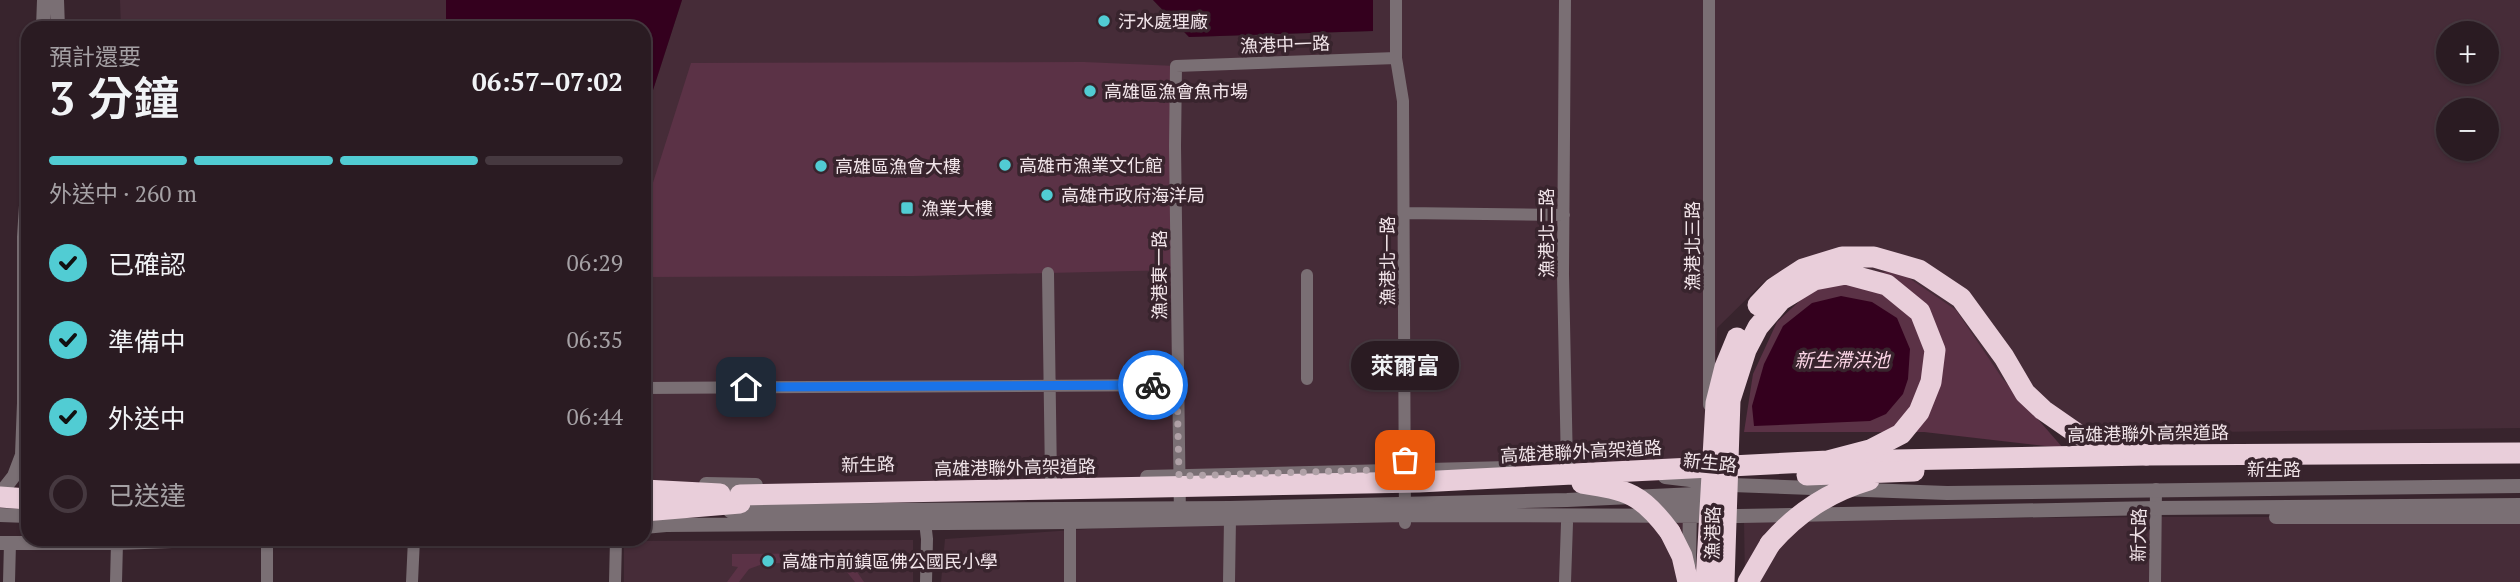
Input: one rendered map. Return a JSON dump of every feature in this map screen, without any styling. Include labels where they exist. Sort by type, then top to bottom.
[{"type":"highway","points":[[1706,582],[1716,402],[1725,367],[1739,334],[1757,306],[1785,280],[1803,269],[1826,261],[1842,257],[1874,257],[1919,270],[1941,283],[1961,298],[2004,357],[2025,393],[2043,410],[2079,435],[2146,455]]},
{"type":"highway","points":[[1724,582],[1730,400],[1746,351],[1758,327],[1782,300],[1814,280],[1846,274],[1887,285],[1920,312],[1935,350],[1931,382],[1919,412],[1901,433],[1870,450],[1828,461]]},
{"type":"highway","name":"高雄港聯外高架道路","points":[[651,505],[740,499],[1419,482],[1828,461],[2146,455],[2520,453]]},
{"type":"highway","name":"高雄港聯外高架道路","points":[[651,497],[740,499],[1418,493],[1582,483],[1914,471],[2520,466]]},
{"type":"highway","points":[[1748,582],[1770,544],[1785,527],[1819,500],[1847,487],[1879,477],[1914,471]]},
{"type":"highway","points":[[1582,483],[1636,496],[1653,509],[1671,532],[1682,556],[1688,582]]},
{"type":"highway","points":[[651,491],[740,499]]},
{"type":"highway","points":[[0,496],[21,498]]},
{"type":"highway","points":[[651,511],[740,499]]},
{"type":"highway","points":[[0,510],[21,508]]},
{"type":"street","points":[[43,21],[44,0]]},
{"type":"street","points":[[57,0],[58,21]]},
{"type":"street","name":"漁港北一路","points":[[1396,0],[1396,58],[1403,101],[1405,213],[1405,514]]},
{"type":"street","name":"漁港北二路","points":[[1565,0],[1567,467]]},
{"type":"street","name":"漁港北三路","points":[[1708,487],[1709,0]]},
{"type":"street","name":"漁港中一路","points":[[1177,66],[1396,58]]},
{"type":"street","name":"漁港東一路","points":[[1177,66],[1175,146],[1180,518]]},
{"type":"street","points":[[1405,213],[1564,215]]},
{"type":"street","points":[[1048,273],[1051,479]]},
{"type":"street","points":[[1307,275],[1307,379]]},
{"type":"street","points":[[651,388],[1177,385]]},
{"type":"street","points":[[0,496],[14,476],[21,457]]},
{"type":"street","name":"新生路","points":[[651,482],[770,486],[1567,467],[1708,487],[1947,500],[2520,505]]},
{"type":"street","name":"新生路","points":[[1180,518],[1230,522],[1405,514],[1567,500],[1690,509],[1731,518],[2156,503],[2520,486]]},
{"type":"street","name":"新生路","points":[[651,528],[666,525],[925,520],[1405,514],[1568,518],[1690,509],[1708,487]]},
{"type":"street","name":"漁港路","points":[[1731,582],[1732,489]]},
{"type":"street","name":"新生路","points":[[2156,503],[2520,495]]},
{"type":"street","points":[[0,510],[21,497]]},
{"type":"street","name":"新生路","points":[[2156,503],[2520,517]]},
{"type":"street","name":"新大路","points":[[2155,582],[2156,503]]},
{"type":"street","name":"漁港路","points":[[1688,582],[1690,509]]},
{"type":"street","points":[[0,510],[21,514]]},
{"type":"street","name":"新生路","points":[[651,512],[925,520]]},
{"type":"street","points":[[1565,582],[1568,518]]},
{"type":"street","points":[[925,520],[926,582]]},
{"type":"street","points":[[1070,520],[1070,582]]},
{"type":"street","points":[[1229,582],[1230,522]]},
{"type":"street","points":[[5,543],[9,582]]},
{"type":"street","points":[[112,546],[116,582]]},
{"type":"street","points":[[267,546],[267,582]]},
{"type":"street","points":[[412,582],[414,546]]},
{"type":"street","points":[[615,582],[616,546]]},
{"type":"shaded area","points":[[120,0],[446,0],[446,21],[121,21]]},
{"type":"shaded area","points":[[682,0],[1153,0],[1189,37],[1373,31],[1373,0],[2520,0],[2520,428],[2138,433],[2055,423],[1812,270],[1768,278],[1717,328],[1712,480],[651,500],[651,96]]},
{"type":"shaded area","points":[[1084,62],[1176,66],[1176,270],[914,276],[651,277],[651,189],[691,63]]},
{"type":"shaded area","points":[[1897,270],[1956,310],[2002,378],[2063,448],[1924,432],[1744,432],[1753,374],[1777,322],[1819,283]]},
{"type":"shaded area","points":[[1690,515],[1689,582],[941,582],[945,539],[1230,519]]},
{"type":"shaded area","points":[[2520,517],[2520,582],[1745,582],[1744,520]]},
{"type":"shaded area","name":"高雄市前鎮區佛公國民小學","points":[[913,540],[913,582],[624,582],[624,546],[651,546],[651,541]]},
{"type":"shaded area","points":[[896,553],[895,562],[851,563],[864,582],[855,582],[846,571],[835,564],[765,563],[749,569],[739,582],[727,582],[738,567],[732,566],[732,554]]},
{"type":"water","points":[[446,0],[682,0],[651,96],[651,21],[446,21]]},
{"type":"water","points":[[1153,0],[1373,0],[1373,31],[1189,37]]},
{"type":"water","name":"新生滯洪池","points":[[1841,296],[1872,302],[1897,318],[1910,349],[1908,379],[1903,394],[1886,414],[1870,421],[1754,426],[1752,406],[1764,364],[1783,326],[1812,303]]},
{"type":"way so far","points":[[1153,385],[1177,385],[1179,476],[1404,469],[1405,460]]},
{"type":"place","name":"汙水處理廠","points":[[1104,21]]},
{"type":"place","name":"高雄區漁會魚市場","points":[[1090,91]]},
{"type":"place","name":"高雄市漁業文化館","points":[[1005,165]]},
{"type":"place","name":"高雄區漁會大樓","points":[[821,166]]},
{"type":"place","name":"高雄市政府海洋局","points":[[1047,195]]},
{"type":"place","name":"漁業大樓","points":[[907,208]]},
{"type":"place","name":"萊爾富","points":[[1405,460]]},
{"type":"place","name":"高雄市前鎮區佛公國民小學","points":[[768,561]]},
{"type":"route","points":[[746,387],[1153,385]]}]
